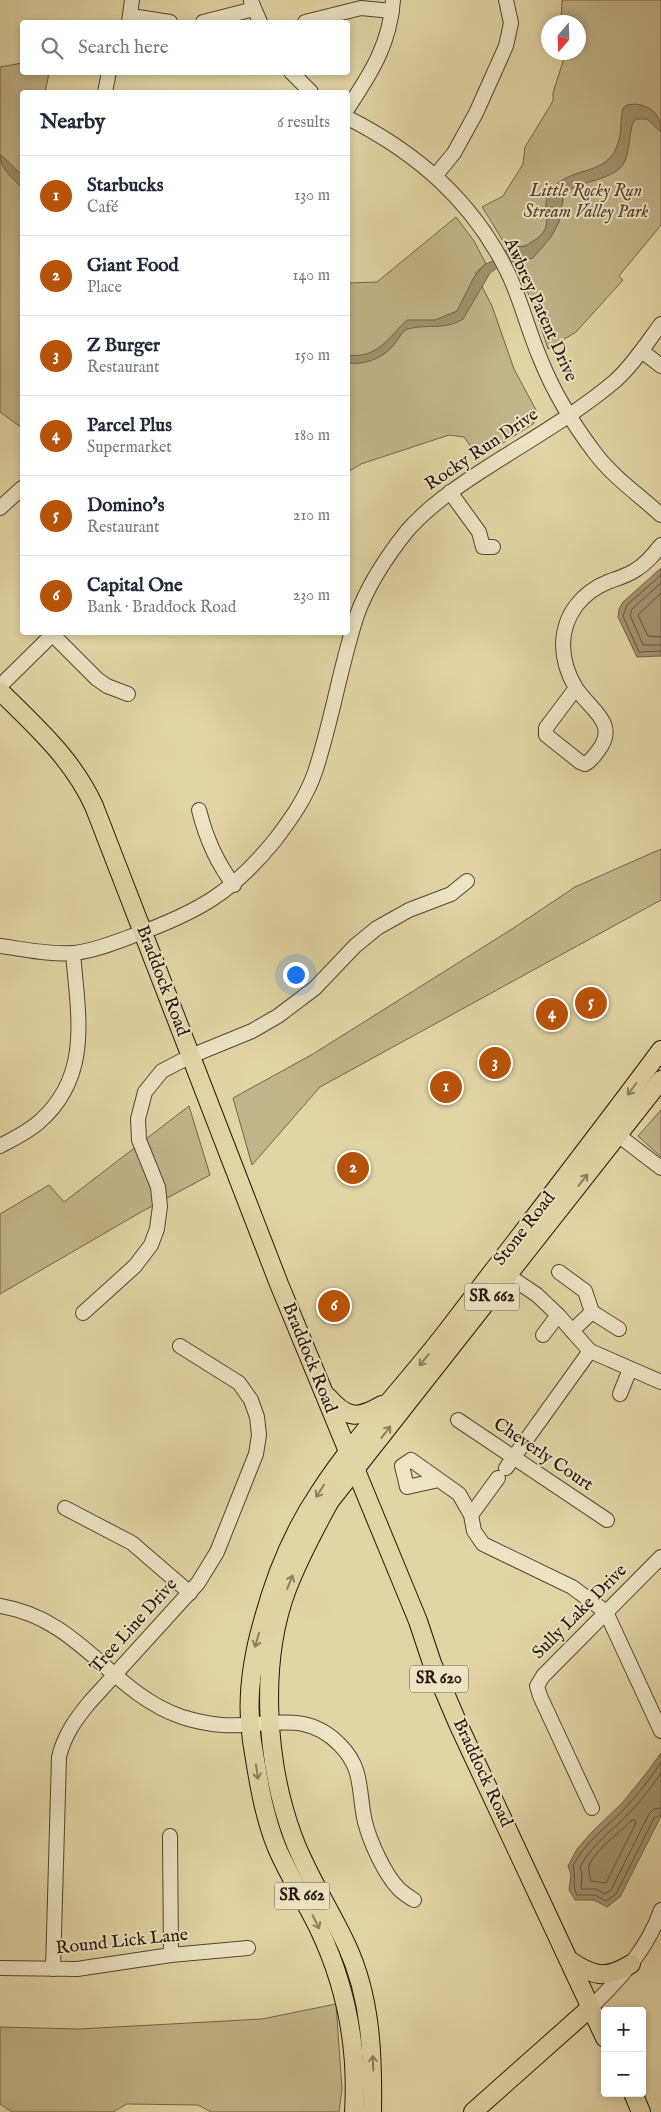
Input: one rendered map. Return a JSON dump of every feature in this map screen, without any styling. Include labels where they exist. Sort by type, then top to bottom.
[{"type":"main road","name":"Braddock Road","points":[[0,691],[52,743],[81,780],[94,806],[321,1389],[349,1452],[418,1621],[432,1663],[459,1726],[601,2030]]},
{"type":"main road","name":"Stone Road","points":[[356,1471],[661,1050]]},
{"type":"main road","name":"Stone Road","points":[[349,1452],[449,1329],[502,1272],[618,1135],[661,1080]]},
{"type":"main road","points":[[321,1389],[341,1410],[352,1415],[363,1415],[391,1399]]},
{"type":"main road","name":"SR 662","points":[[349,1452],[306,1513],[278,1575],[254,1650],[250,1724],[261,1797],[278,1848],[326,1944],[344,1995],[351,2024],[354,2053],[356,2080],[354,2112]]},
{"type":"main road","name":"SR 662","points":[[356,1471],[330,1501],[304,1548],[286,1591],[276,1629],[269,1701],[276,1773],[283,1808],[294,1839],[347,1946],[361,1987],[369,2022],[372,2054],[372,2112]]},
{"type":"main road","points":[[569,1960],[587,1971],[601,1974],[618,1971],[631,1964]]},
{"type":"main road","points":[[473,2112],[590,2008]]},
{"type":"main road","points":[[634,2097],[641,2112]]},
{"type":"street","points":[[130,20],[132,0]]},
{"type":"street","points":[[436,175],[454,153],[476,112],[506,46],[510,23],[506,0]]},
{"type":"street","points":[[208,20],[252,4],[259,20]]},
{"type":"street","points":[[313,20],[361,8],[392,5],[390,26],[378,58],[371,73],[350,105]]},
{"type":"street","points":[[105,90],[108,75]]},
{"type":"street","points":[[294,75],[310,90]]},
{"type":"street","name":"Awbrey Patent Drive","points":[[350,119],[398,147],[436,175],[472,215],[508,273],[541,360],[570,414],[602,461],[661,515]]},
{"type":"street","name":"Rocky Run Drive","points":[[0,946],[45,952],[73,953],[116,942],[194,912],[234,885],[258,860],[288,823],[303,800],[320,756],[357,616],[374,578],[391,552],[409,529],[450,492],[570,414],[616,380],[642,351],[661,324]]},
{"type":"street","points":[[642,351],[661,366]]},
{"type":"street","points":[[0,508],[20,490]]},
{"type":"street","points":[[450,492],[479,532],[483,547],[493,548]]},
{"type":"street","points":[[576,688],[546,728],[546,736],[585,764],[590,762],[606,740],[606,728],[595,710],[576,688],[565,663],[563,647],[566,627],[575,607],[582,598],[595,588],[638,569],[651,558],[661,545]]},
{"type":"street","points":[[0,686],[53,635]]},
{"type":"street","points":[[55,635],[97,679],[107,686],[128,694]]},
{"type":"street","points":[[199,810],[205,834],[215,858],[234,885]]},
{"type":"street","points":[[83,1313],[135,1266],[146,1253],[153,1239],[159,1217],[160,1196],[155,1176],[140,1140],[138,1118],[140,1105],[151,1083],[162,1071],[190,1056],[252,1030],[278,1016],[315,988],[355,946],[377,928],[409,910],[450,894],[467,881]]},
{"type":"street","points":[[0,1146],[39,1122],[57,1104],[70,1081],[76,1065],[79,1040],[73,953]]},
{"type":"street","points":[[618,1135],[661,1168]]},
{"type":"street","points":[[502,1272],[536,1295],[558,1315],[590,1352],[661,1382]]},
{"type":"street","points":[[559,1272],[585,1291],[592,1312],[619,1329]]},
{"type":"street","points":[[572,1331],[592,1312]]},
{"type":"street","points":[[544,1336],[558,1315]]},
{"type":"street","name":"Tree Line Drive","points":[[53,1969],[61,1749],[74,1722],[115,1674],[190,1593],[217,1552],[256,1454],[259,1428],[251,1400],[239,1383],[180,1346]]},
{"type":"street","points":[[471,1515],[590,1352]]},
{"type":"street","points":[[620,1394],[630,1369]]},
{"type":"street","name":"Cheverly Court","points":[[458,1420],[506,1468],[607,1520]]},
{"type":"street","points":[[439,1480],[459,1494],[471,1515],[474,1531],[483,1544],[572,1587],[606,1612],[660,1731]]},
{"type":"street","points":[[65,1508],[132,1543],[190,1593]]},
{"type":"street","name":"Sully Lake Drive","points":[[592,1808],[537,1686],[544,1676],[661,1557]]},
{"type":"street","points":[[0,1606],[19,1611],[54,1626],[85,1648],[142,1698],[181,1716],[223,1725],[293,1722],[318,1728],[328,1734],[346,1751],[359,1777],[365,1822],[389,1878],[400,1890],[414,1900]]},
{"type":"street","points":[[170,1836],[171,1955]]},
{"type":"street","points":[[590,2008],[631,1964],[647,1940],[661,1910]]},
{"type":"street","name":"Round Lick Lane","points":[[0,1968],[77,1968],[171,1955],[248,1948]]},
{"type":"green space","name":"Little Rocky Run Stream Valley Park","points":[[562,0],[661,0],[661,225],[619,276],[623,280],[576,332],[548,349],[520,275],[503,241],[482,207],[503,196],[523,164],[525,147],[553,101],[553,93],[563,60],[586,60],[586,15],[561,15]]},
{"type":"green space","points":[[20,63],[20,75],[49,75],[45,90],[20,90],[20,427],[0,412],[0,67]]},
{"type":"green space","points":[[456,217],[474,241],[486,264],[475,273],[492,306],[514,369],[536,410],[537,417],[533,424],[479,458],[464,437],[449,435],[361,464],[350,471],[350,283],[377,282]]},
{"type":"green space","points":[[661,849],[661,900],[320,1087],[252,1165],[233,1098],[313,1054],[512,929],[575,887]]},
{"type":"green space","points":[[189,1106],[210,1175],[141,1212],[0,1294],[0,1214],[49,1185],[64,1202]]},
{"type":"green space","points":[[661,1110],[661,1157],[638,1136]]},
{"type":"green space","points":[[336,2004],[342,2089],[339,2112],[211,2112],[198,2105],[127,2104],[113,2112],[12,2112],[0,2104],[0,2027],[79,2029],[262,2019]]},
{"type":"water","points":[[636,104],[647,107],[655,113],[658,116],[661,132],[647,119],[637,119],[633,122],[627,156],[620,168],[606,176],[579,185],[564,194],[559,222],[551,237],[533,258],[502,264],[490,273],[463,319],[449,325],[405,330],[386,353],[376,359],[350,363],[350,355],[367,354],[381,346],[407,320],[435,320],[457,311],[474,277],[484,265],[499,258],[509,247],[525,246],[542,234],[547,222],[546,203],[552,189],[569,176],[598,166],[613,154],[621,130],[623,108],[627,105]]},
{"type":"water","points":[[0,154],[20,173],[20,186],[5,169]]},
{"type":"water","points":[[661,568],[661,656],[637,657],[618,617],[619,609],[623,602]]},
{"type":"water","points":[[661,1753],[661,1816],[620,1897],[607,1907],[594,1900],[575,1900],[569,1890],[571,1875],[568,1866],[577,1849],[623,1802]]},
{"type":"place","name":"Domino's","points":[[591,1003]]},
{"type":"place","name":"Parcel Plus","points":[[552,1014]]},
{"type":"place","name":"Z Burger","points":[[495,1063]]},
{"type":"place","name":"Starbucks","points":[[446,1087]]},
{"type":"place","name":"Giant Food","points":[[353,1168]]},
{"type":"place","name":"Capital One","points":[[334,1306]]}]
